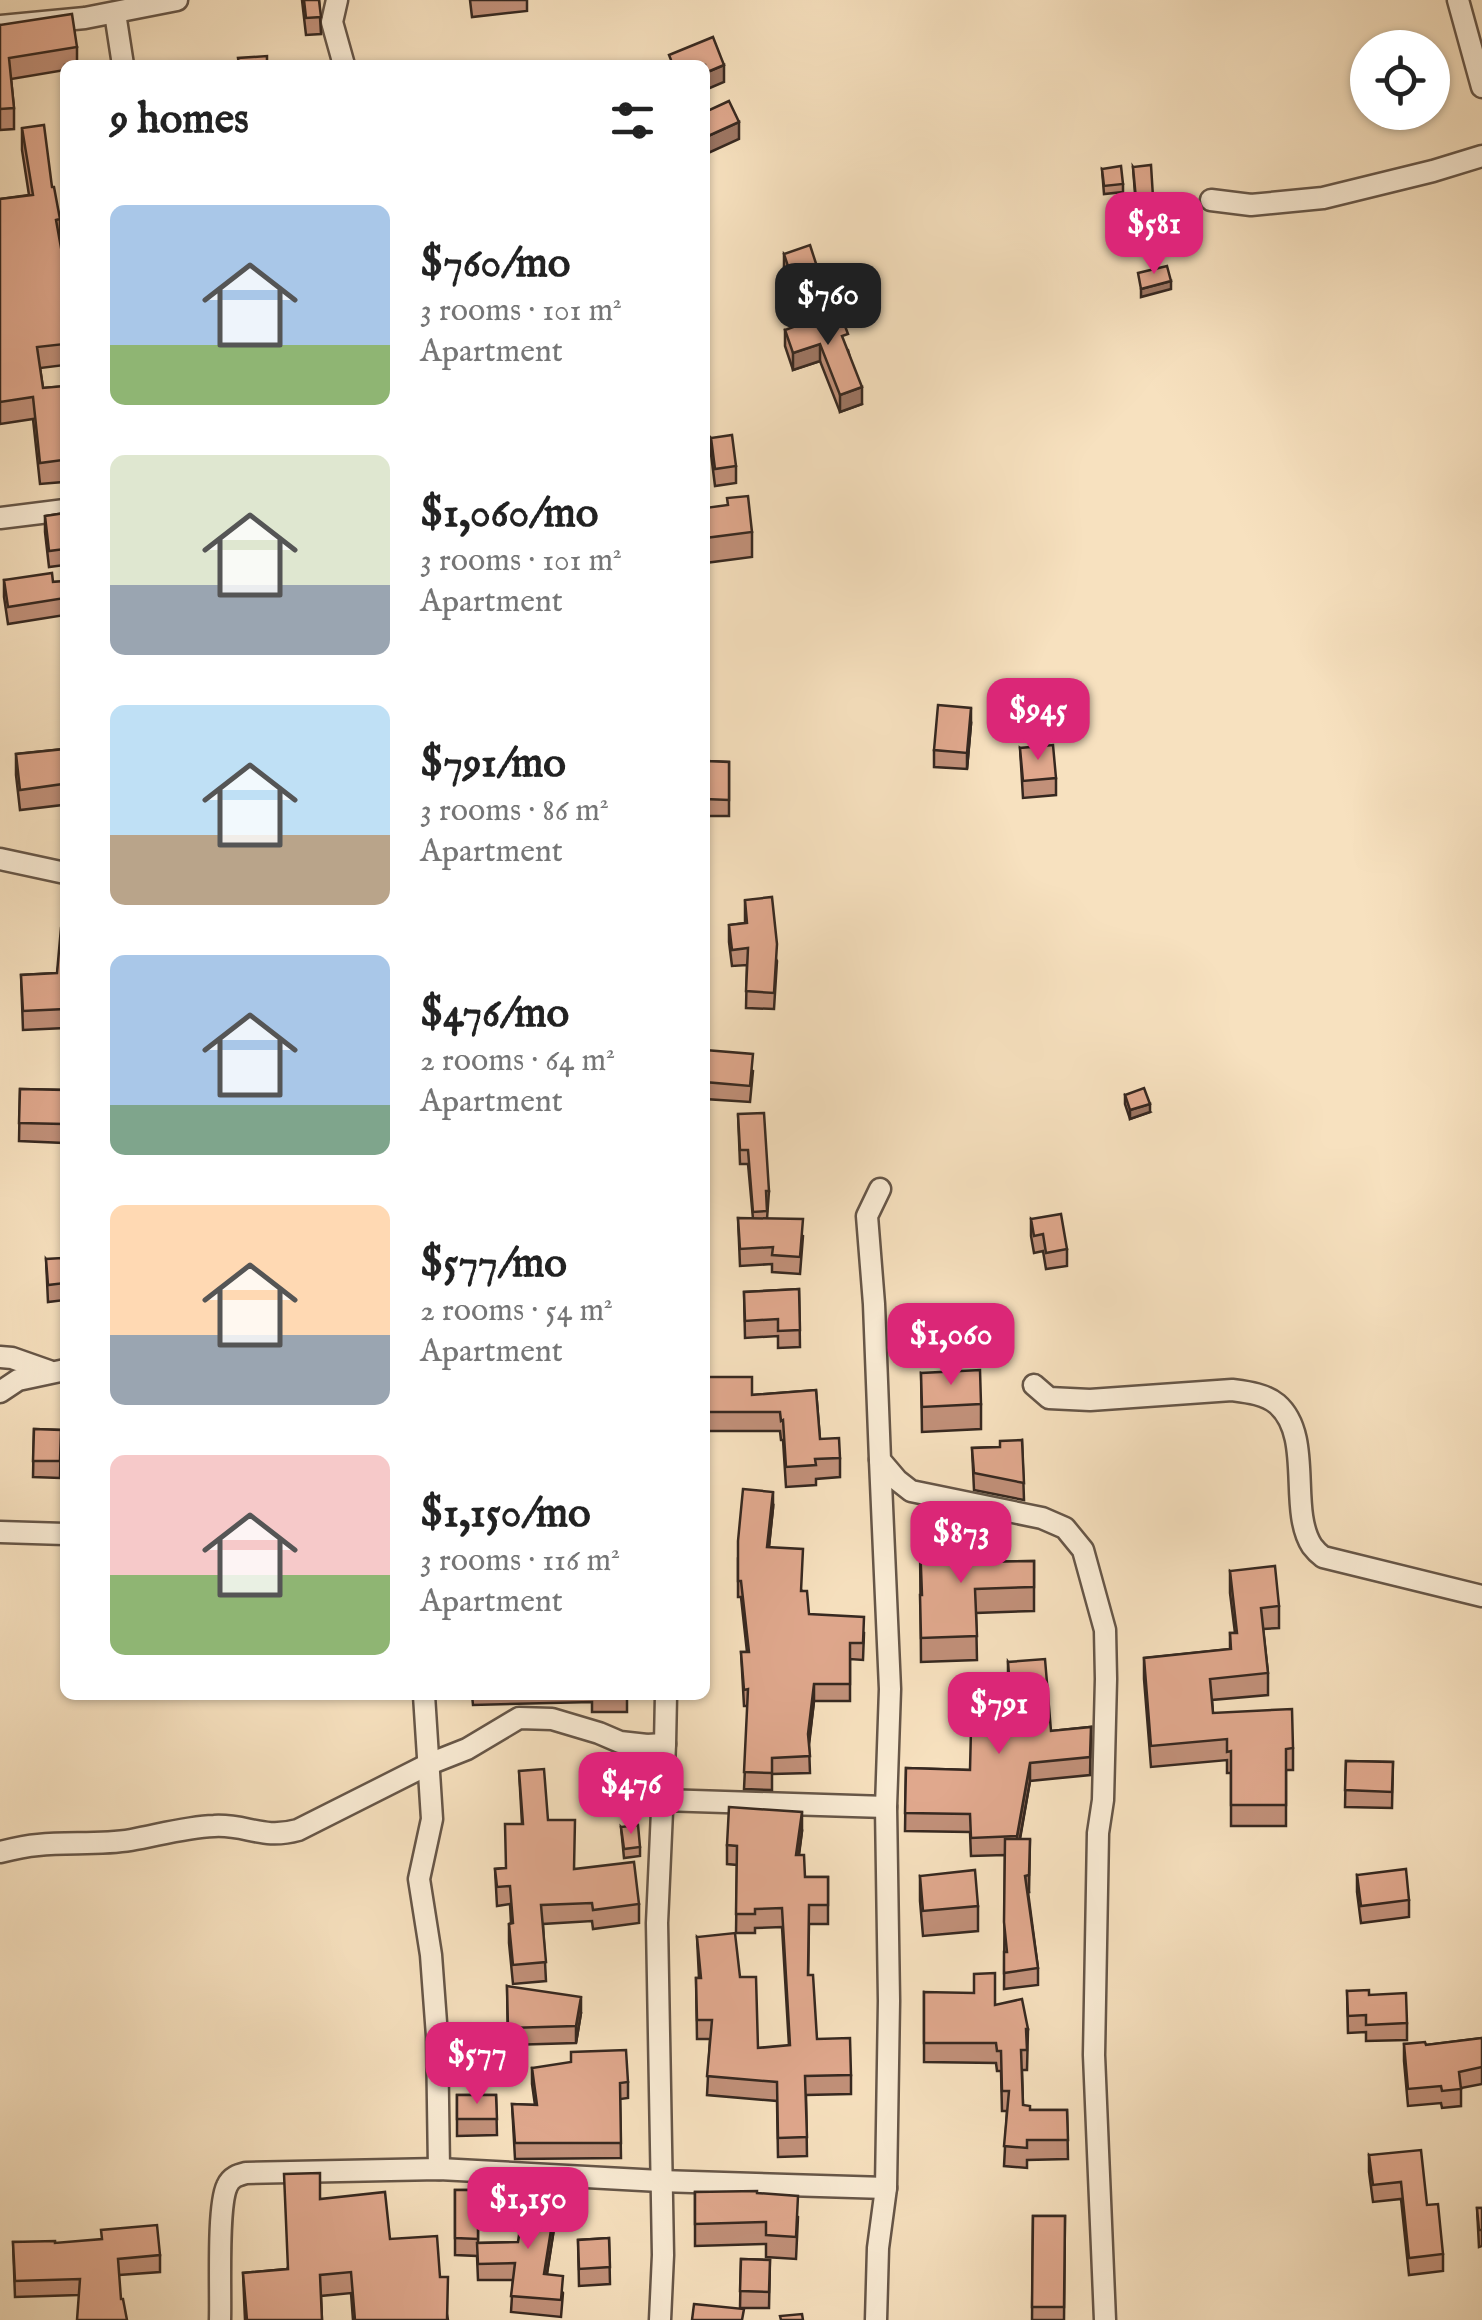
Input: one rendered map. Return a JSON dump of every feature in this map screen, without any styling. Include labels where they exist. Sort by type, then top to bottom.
[{"type":"street","points":[[0,26],[115,13],[177,0]]},
{"type":"street","points":[[337,0],[332,22],[343,60]]},
{"type":"street","points":[[1458,0],[1482,87]]},
{"type":"street","points":[[115,13],[122,60]]},
{"type":"street","points":[[1211,200],[1251,205],[1324,198],[1482,156]]},
{"type":"street","points":[[0,518],[60,511]]},
{"type":"street","points":[[0,859],[60,872]]},
{"type":"street","points":[[876,2320],[878,2248],[886,2188],[889,1657],[867,1216],[880,1189]]},
{"type":"street","points":[[0,1358],[58,1371]]},
{"type":"street","points":[[0,1392],[18,1380],[58,1371]]},
{"type":"street","points":[[1034,1385],[1050,1398],[1090,1400],[1232,1390],[1255,1393],[1278,1404],[1295,1432],[1302,1511],[1310,1544],[1323,1558],[1482,1596]]},
{"type":"street","points":[[880,1460],[911,1491],[1042,1518],[1065,1528],[1083,1550],[1096,1592],[1105,1630],[1106,1678],[1103,1800],[1098,1833],[1094,2055],[1105,2320]]},
{"type":"street","points":[[0,1532],[60,1534]]},
{"type":"street","points":[[424,1700],[432,1819],[419,1879],[431,1955],[437,2036],[439,2169]]},
{"type":"street","points":[[660,2320],[663,2255],[657,1923],[666,1700]]},
{"type":"street","points":[[0,1852],[36,1845],[129,1840],[221,1825],[281,1835],[428,1764],[467,1750],[519,1718],[552,1719],[620,1742],[664,1744]]},
{"type":"street","points":[[662,1800],[886,1807]]},
{"type":"street","points":[[220,2320],[222,2205],[227,2186],[235,2176],[246,2173],[439,2169],[886,2188]]},
{"type":"building","points":[[304,0],[319,0],[321,17],[306,18]]},
{"type":"building","points":[[72,14],[77,47],[9,58],[14,108],[0,109],[0,25]]},
{"type":"building","points":[[713,37],[724,65],[710,71],[710,60],[671,60],[669,55]]},
{"type":"building","points":[[267,56],[267,60],[238,60]]},
{"type":"building","points":[[729,101],[739,122],[710,135],[710,110]]},
{"type":"building","points":[[44,125],[60,219],[56,220],[60,242],[60,345],[37,347],[43,388],[60,386],[60,460],[40,463],[33,397],[0,402],[0,199],[33,195],[22,128]]},
{"type":"building","points":[[1151,165],[1153,197],[1136,199],[1133,167]]},
{"type":"building","points":[[1121,166],[1123,184],[1104,186],[1102,169]]},
{"type":"building","points":[[810,245],[821,279],[795,288],[784,254]]},
{"type":"building","points":[[1167,266],[1171,281],[1141,289],[1138,273]]},
{"type":"building","points":[[839,310],[848,334],[842,336],[862,387],[840,395],[820,344],[793,353],[785,330]]},
{"type":"building","points":[[732,435],[736,466],[715,469],[711,438]]},
{"type":"building","points":[[748,496],[752,532],[710,537],[710,507],[728,505],[727,498]]},
{"type":"building","points":[[60,514],[60,550],[49,551],[45,516]]},
{"type":"building","points":[[52,573],[53,582],[60,581],[60,599],[8,607],[4,580]]},
{"type":"building","points":[[938,705],[971,708],[967,753],[934,750]]},
{"type":"building","points":[[1053,745],[1056,778],[1023,781],[1020,748]]},
{"type":"building","points":[[60,750],[60,784],[20,790],[16,754]]},
{"type":"building","points":[[710,761],[729,762],[729,800],[710,799]]},
{"type":"building","points":[[772,897],[777,944],[774,993],[746,991],[748,948],[732,950],[729,925],[747,923],[745,900]]},
{"type":"building","points":[[60,939],[60,1009],[23,1011],[21,975],[57,973]]},
{"type":"building","points":[[710,1050],[753,1054],[750,1086],[710,1082]]},
{"type":"building","points":[[1144,1088],[1150,1104],[1130,1110],[1125,1095]]},
{"type":"building","points":[[20,1089],[60,1090],[60,1124],[19,1123]]},
{"type":"building","points":[[764,1113],[767,1211],[753,1212],[748,1150],[740,1150],[738,1114]]},
{"type":"building","points":[[1061,1214],[1067,1249],[1046,1253],[1043,1234],[1034,1236],[1031,1219]]},
{"type":"building","points":[[738,1218],[803,1219],[800,1257],[772,1255],[773,1247],[740,1249]]},
{"type":"building","points":[[60,1258],[60,1284],[48,1285],[46,1259]]},
{"type":"building","points":[[799,1289],[800,1330],[778,1331],[778,1319],[745,1321],[744,1292]]},
{"type":"building","points":[[980,1370],[981,1404],[922,1407],[921,1373]]},
{"type":"building","points":[[710,1377],[752,1377],[752,1395],[816,1390],[820,1439],[839,1438],[840,1458],[815,1459],[816,1465],[786,1467],[780,1412],[710,1412]]},
{"type":"building","points":[[34,1429],[60,1430],[60,1461],[33,1461]]},
{"type":"building","points":[[1022,1440],[1024,1483],[974,1473],[972,1448],[1000,1447],[1000,1441]]},
{"type":"building","points":[[743,1489],[773,1492],[767,1547],[803,1549],[801,1591],[807,1591],[809,1614],[864,1617],[863,1643],[850,1643],[850,1684],[814,1684],[808,1734],[810,1756],[772,1758],[772,1773],[744,1772],[748,1689],[744,1690],[741,1652],[749,1652],[738,1581]]},
{"type":"building","points":[[977,1539],[978,1562],[1034,1561],[1034,1587],[975,1589],[977,1636],[921,1638],[920,1542]]},
{"type":"building","points":[[1275,1566],[1279,1606],[1261,1608],[1268,1673],[1210,1679],[1213,1713],[1292,1709],[1293,1748],[1286,1749],[1286,1805],[1231,1805],[1231,1751],[1227,1752],[1227,1739],[1151,1746],[1144,1658],[1231,1649],[1230,1633],[1237,1633],[1230,1571]]},
{"type":"building","points":[[1045,1659],[1051,1731],[1091,1727],[1090,1757],[1030,1763],[1017,1836],[971,1838],[970,1814],[905,1813],[906,1768],[970,1770],[971,1729],[1014,1729],[1011,1695],[965,1695],[966,1675],[1009,1675],[1008,1662]]},
{"type":"building","points":[[1346,1761],[1393,1762],[1392,1792],[1345,1790]]},
{"type":"building","points":[[544,1769],[548,1820],[575,1820],[574,1869],[634,1862],[639,1904],[593,1910],[592,1903],[541,1905],[546,1962],[513,1965],[510,1886],[497,1887],[495,1869],[506,1868],[505,1824],[523,1824],[519,1771]]},
{"type":"building","points":[[729,1807],[802,1812],[796,1855],[804,1855],[805,1877],[828,1877],[828,1905],[809,1905],[808,1975],[813,1975],[817,2039],[850,2038],[851,2075],[805,2076],[807,2137],[778,2138],[777,2082],[707,2076],[712,2020],[697,2020],[696,1978],[701,1978],[697,1937],[735,1933],[740,1977],[756,1977],[758,2048],[790,2045],[782,1908],[736,1914],[737,1846],[727,1845]]},
{"type":"building","points":[[638,1825],[640,1847],[624,1849],[621,1827]]},
{"type":"building","points":[[1005,1839],[1030,1839],[1029,1875],[1025,1876],[1038,1968],[1004,1973],[1007,1952]]},
{"type":"building","points":[[1406,1869],[1409,1900],[1361,1906],[1357,1875]]},
{"type":"building","points":[[975,1870],[978,1906],[923,1911],[920,1876]]},
{"type":"building","points":[[995,1973],[995,2005],[1022,1999],[1028,2029],[1027,2050],[1021,2050],[1023,2105],[1030,2106],[1030,2110],[1067,2110],[1068,2140],[1027,2140],[1027,2148],[1004,2146],[1009,2091],[1002,2091],[1001,2051],[997,2051],[996,2043],[924,2043],[924,1992],[974,1993],[974,1974]]},
{"type":"building","points":[[507,1986],[581,1997],[576,2026],[508,2028]]},
{"type":"building","points":[[1369,1990],[1369,1995],[1406,1993],[1407,2023],[1366,2025],[1366,2015],[1348,2016],[1347,1991]]},
{"type":"building","points":[[1482,2038],[1482,2067],[1459,2072],[1461,2089],[1408,2089],[1404,2044]]},
{"type":"building","points":[[626,2050],[628,2082],[620,2083],[621,2143],[515,2143],[512,2104],[537,2105],[532,2068],[571,2062],[571,2052]]},
{"type":"building","points":[[457,2095],[496,2095],[497,2119],[457,2119]]},
{"type":"building","points":[[1421,2150],[1427,2205],[1438,2204],[1443,2254],[1409,2258],[1401,2182],[1373,2185],[1369,2155]]},
{"type":"building","points":[[320,2173],[320,2199],[385,2192],[390,2239],[437,2236],[440,2277],[448,2277],[447,2320],[355,2320],[351,2272],[320,2275],[322,2320],[247,2320],[243,2273],[288,2269],[284,2174]]},
{"type":"building","points":[[455,2190],[478,2190],[478,2239],[455,2238]]},
{"type":"building","points":[[757,2191],[798,2196],[796,2237],[766,2235],[766,2222],[695,2224],[695,2192]]},
{"type":"building","points":[[525,2195],[556,2199],[544,2274],[563,2276],[561,2300],[511,2296],[515,2263],[478,2264],[477,2243],[518,2242]]},
{"type":"building","points":[[1477,2208],[1482,2208],[1482,2230],[1479,2230]]},
{"type":"building","points":[[1033,2216],[1065,2216],[1064,2307],[1032,2307]]},
{"type":"building","points":[[157,2225],[160,2255],[118,2259],[127,2320],[77,2320],[80,2279],[15,2281],[13,2242],[102,2239],[101,2230]]},
{"type":"building","points":[[609,2238],[610,2267],[579,2269],[578,2240]]},
{"type":"building","points":[[741,2259],[770,2260],[769,2292],[740,2291]]},
{"type":"building","points":[[694,2304],[744,2309],[742,2320],[692,2320]]},
{"type":"building","points":[[802,2314],[803,2320],[781,2320],[780,2316]]}]
